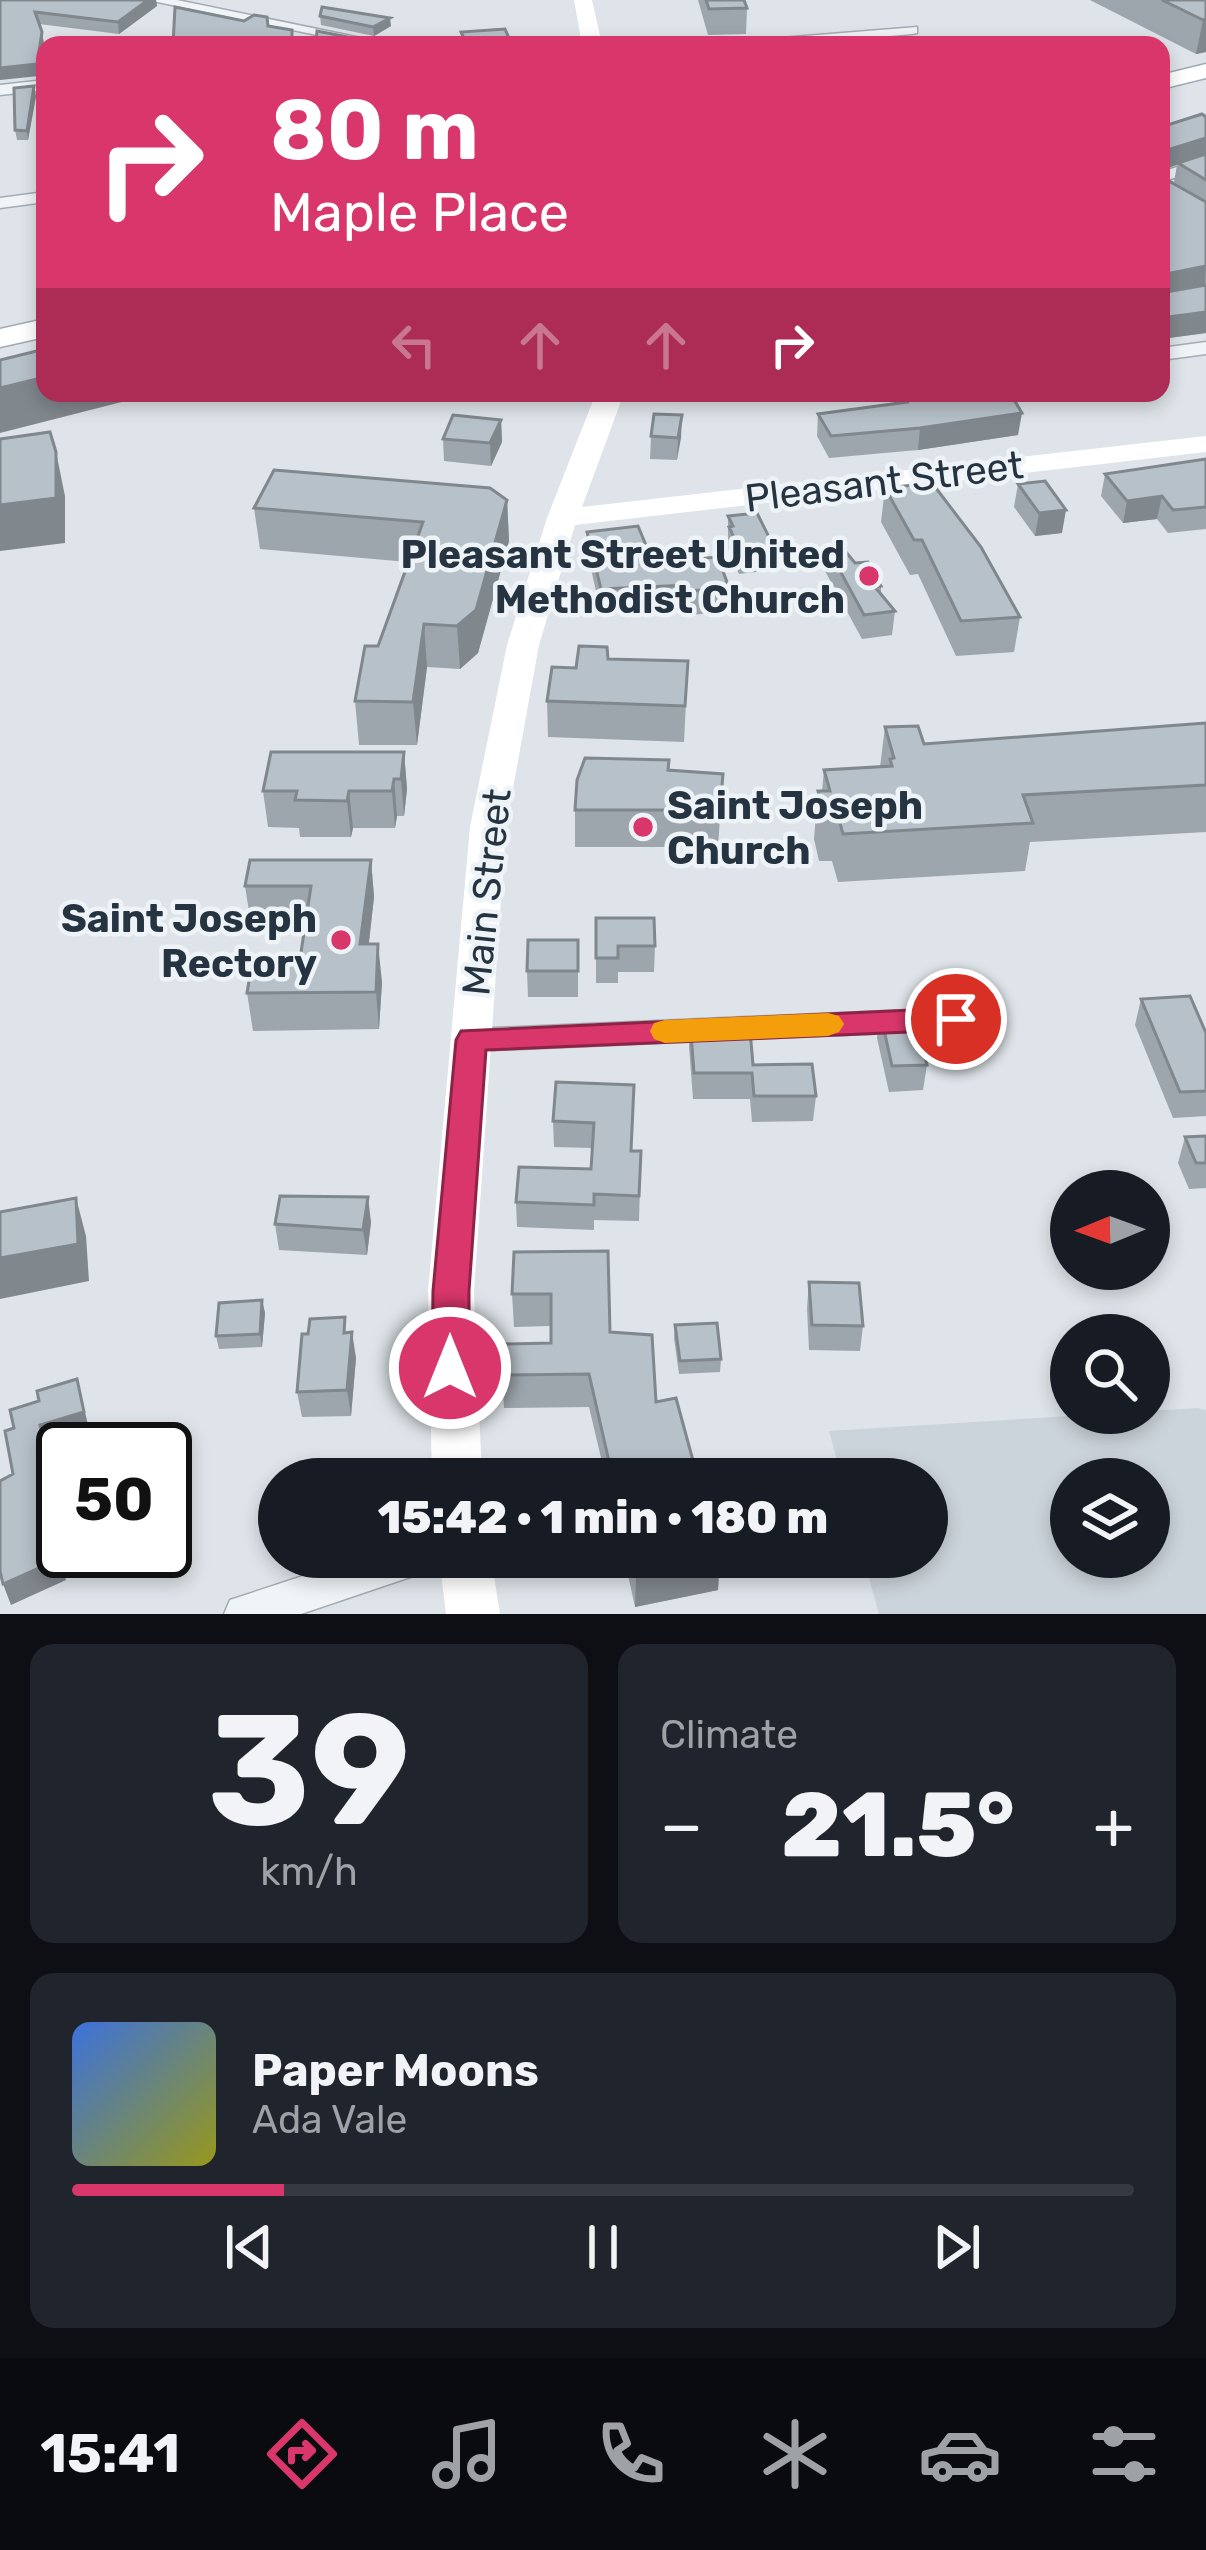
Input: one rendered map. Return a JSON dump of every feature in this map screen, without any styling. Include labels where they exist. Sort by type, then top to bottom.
[{"type":"main road","points":[[583,0],[591,36]]},
{"type":"main road","points":[[1170,80],[1206,71]]},
{"type":"main road","points":[[0,338],[36,330]]},
{"type":"main road","name":"Main Street","points":[[456,1458],[451,1291],[488,827],[523,645],[562,518],[607,402]]},
{"type":"main road","name":"Pleasant Street","points":[[562,518],[1206,444]]},
{"type":"main road","points":[[468,1578],[473,1614]]},
{"type":"street","points":[[155,0],[341,36]]},
{"type":"street","points":[[844,36],[912,30]]},
{"type":"street","points":[[0,90],[36,86]]},
{"type":"street","points":[[1170,183],[1206,164]]},
{"type":"street","points":[[0,202],[36,198]]},
{"type":"street","points":[[1170,353],[1206,348]]},
{"type":"street","points":[[472,1040],[956,1019]]},
{"type":"street","points":[[244,1614],[353,1578]]},
{"type":"shaded area","points":[[1170,1410],[1206,1410],[1206,1614],[879,1614],[869,1578],[948,1578],[948,1458],[836,1458],[829,1431],[1050,1417],[1050,1434],[1170,1434]]},
{"type":"building","points":[[0,0],[148,0],[118,22],[35,12],[42,32],[36,36],[36,64],[0,68]]},
{"type":"building","points":[[706,0],[744,0],[747,8],[709,9]]},
{"type":"building","points":[[1162,0],[1206,0],[1206,19],[1203,20]]},
{"type":"building","points":[[175,7],[244,21],[254,15],[267,17],[268,26],[292,30],[292,36],[173,36]]},
{"type":"building","points":[[322,7],[390,18],[373,27],[320,16]]},
{"type":"building","points":[[505,29],[508,36],[463,36],[461,32]]},
{"type":"building","points":[[34,86],[27,131],[15,130],[14,88]]},
{"type":"building","points":[[1202,114],[1206,138],[1170,149],[1170,124]]},
{"type":"building","points":[[1206,154],[1206,180],[1178,163]]},
{"type":"building","points":[[1170,182],[1206,202],[1206,266],[1170,273]]},
{"type":"building","points":[[1206,285],[1206,312],[1170,317],[1170,291]]},
{"type":"building","points":[[36,351],[36,379],[0,388],[0,360]]},
{"type":"building","points":[[907,402],[1015,402],[1022,413],[831,436],[818,414]]},
{"type":"building","points":[[654,414],[682,415],[678,438],[651,436]]},
{"type":"building","points":[[453,415],[501,420],[490,443],[443,439]]},
{"type":"building","points":[[50,432],[56,452],[56,498],[0,505],[0,439]]},
{"type":"building","points":[[1206,459],[1206,507],[1173,510],[1162,496],[1127,501],[1105,474]]},
{"type":"building","points":[[274,470],[490,488],[507,500],[476,610],[457,626],[424,624],[413,702],[355,701],[365,646],[378,646],[423,522],[254,508]]},
{"type":"building","points":[[1045,481],[1066,510],[1039,513],[1018,484]]},
{"type":"building","points":[[932,483],[981,547],[1020,617],[961,621],[922,540],[914,540],[885,488]]},
{"type":"building","points":[[757,513],[774,547],[740,550],[728,516]]},
{"type":"building","points":[[638,526],[653,562],[718,557],[729,588],[601,589],[587,532]]},
{"type":"building","points":[[837,541],[855,563],[868,562],[881,586],[875,587],[895,611],[864,615],[827,547]]},
{"type":"building","points":[[579,646],[607,647],[608,659],[688,661],[685,706],[547,701],[552,667],[576,668]]},
{"type":"building","points":[[1206,723],[1206,785],[1023,795],[1033,823],[843,834],[837,812],[824,813],[818,791],[830,791],[824,770],[892,766],[885,727],[918,726],[924,744]]},
{"type":"building","points":[[271,752],[404,752],[401,779],[394,779],[392,791],[349,791],[347,801],[295,800],[297,791],[263,791]]},
{"type":"building","points":[[585,758],[669,760],[668,770],[723,774],[720,810],[575,810],[577,780]]},
{"type":"building","points":[[250,860],[371,860],[360,944],[378,944],[376,992],[247,993],[252,963],[300,959],[311,886],[245,886]]},
{"type":"building","points":[[596,918],[654,918],[655,946],[618,946],[618,958],[596,958]]},
{"type":"building","points":[[528,940],[578,940],[578,971],[527,971]]},
{"type":"building","points":[[1190,996],[1206,1033],[1206,1091],[1180,1092],[1141,999]]},
{"type":"building","points":[[914,1011],[927,1065],[892,1066],[880,1012]]},
{"type":"building","points":[[733,1020],[734,1030],[750,1030],[753,1065],[812,1064],[816,1096],[754,1096],[752,1073],[694,1073],[690,1021]]},
{"type":"building","points":[[556,1082],[634,1085],[631,1151],[641,1151],[639,1196],[594,1194],[594,1205],[516,1202],[519,1167],[591,1169],[594,1123],[553,1121]]},
{"type":"building","points":[[1206,1136],[1206,1163],[1196,1163],[1185,1137]]},
{"type":"building","points":[[280,1196],[368,1197],[363,1230],[275,1224]]},
{"type":"building","points":[[76,1198],[78,1244],[0,1258],[0,1212]]},
{"type":"building","points":[[608,1251],[610,1332],[652,1335],[656,1402],[676,1398],[692,1458],[608,1458],[589,1374],[502,1375],[502,1344],[551,1343],[551,1294],[512,1294],[514,1252]]},
{"type":"building","points":[[809,1282],[859,1283],[863,1326],[812,1325]]},
{"type":"building","points":[[262,1300],[260,1334],[216,1336],[219,1303]]},
{"type":"building","points":[[345,1317],[344,1333],[352,1332],[347,1390],[297,1392],[302,1334],[308,1334],[310,1319]]},
{"type":"building","points":[[717,1323],[721,1359],[680,1361],[675,1325]]},
{"type":"building","points":[[77,1379],[84,1412],[36,1422],[36,1569],[3,1584],[0,1481],[13,1474],[5,1431],[14,1428],[10,1410],[39,1401],[37,1391]]},
{"type":"slow traffic","points":[[665,1031],[828,1024]]},
{"type":"place","name":"Pleasant Street United Methodist Church","points":[[869,576]]},
{"type":"place","name":"Saint Joseph Church","points":[[643,827]]},
{"type":"place","name":"Saint Joseph Rectory","points":[[341,940]]},
{"type":"route","points":[[450,1368],[451,1291],[472,1040],[956,1019]]}]
